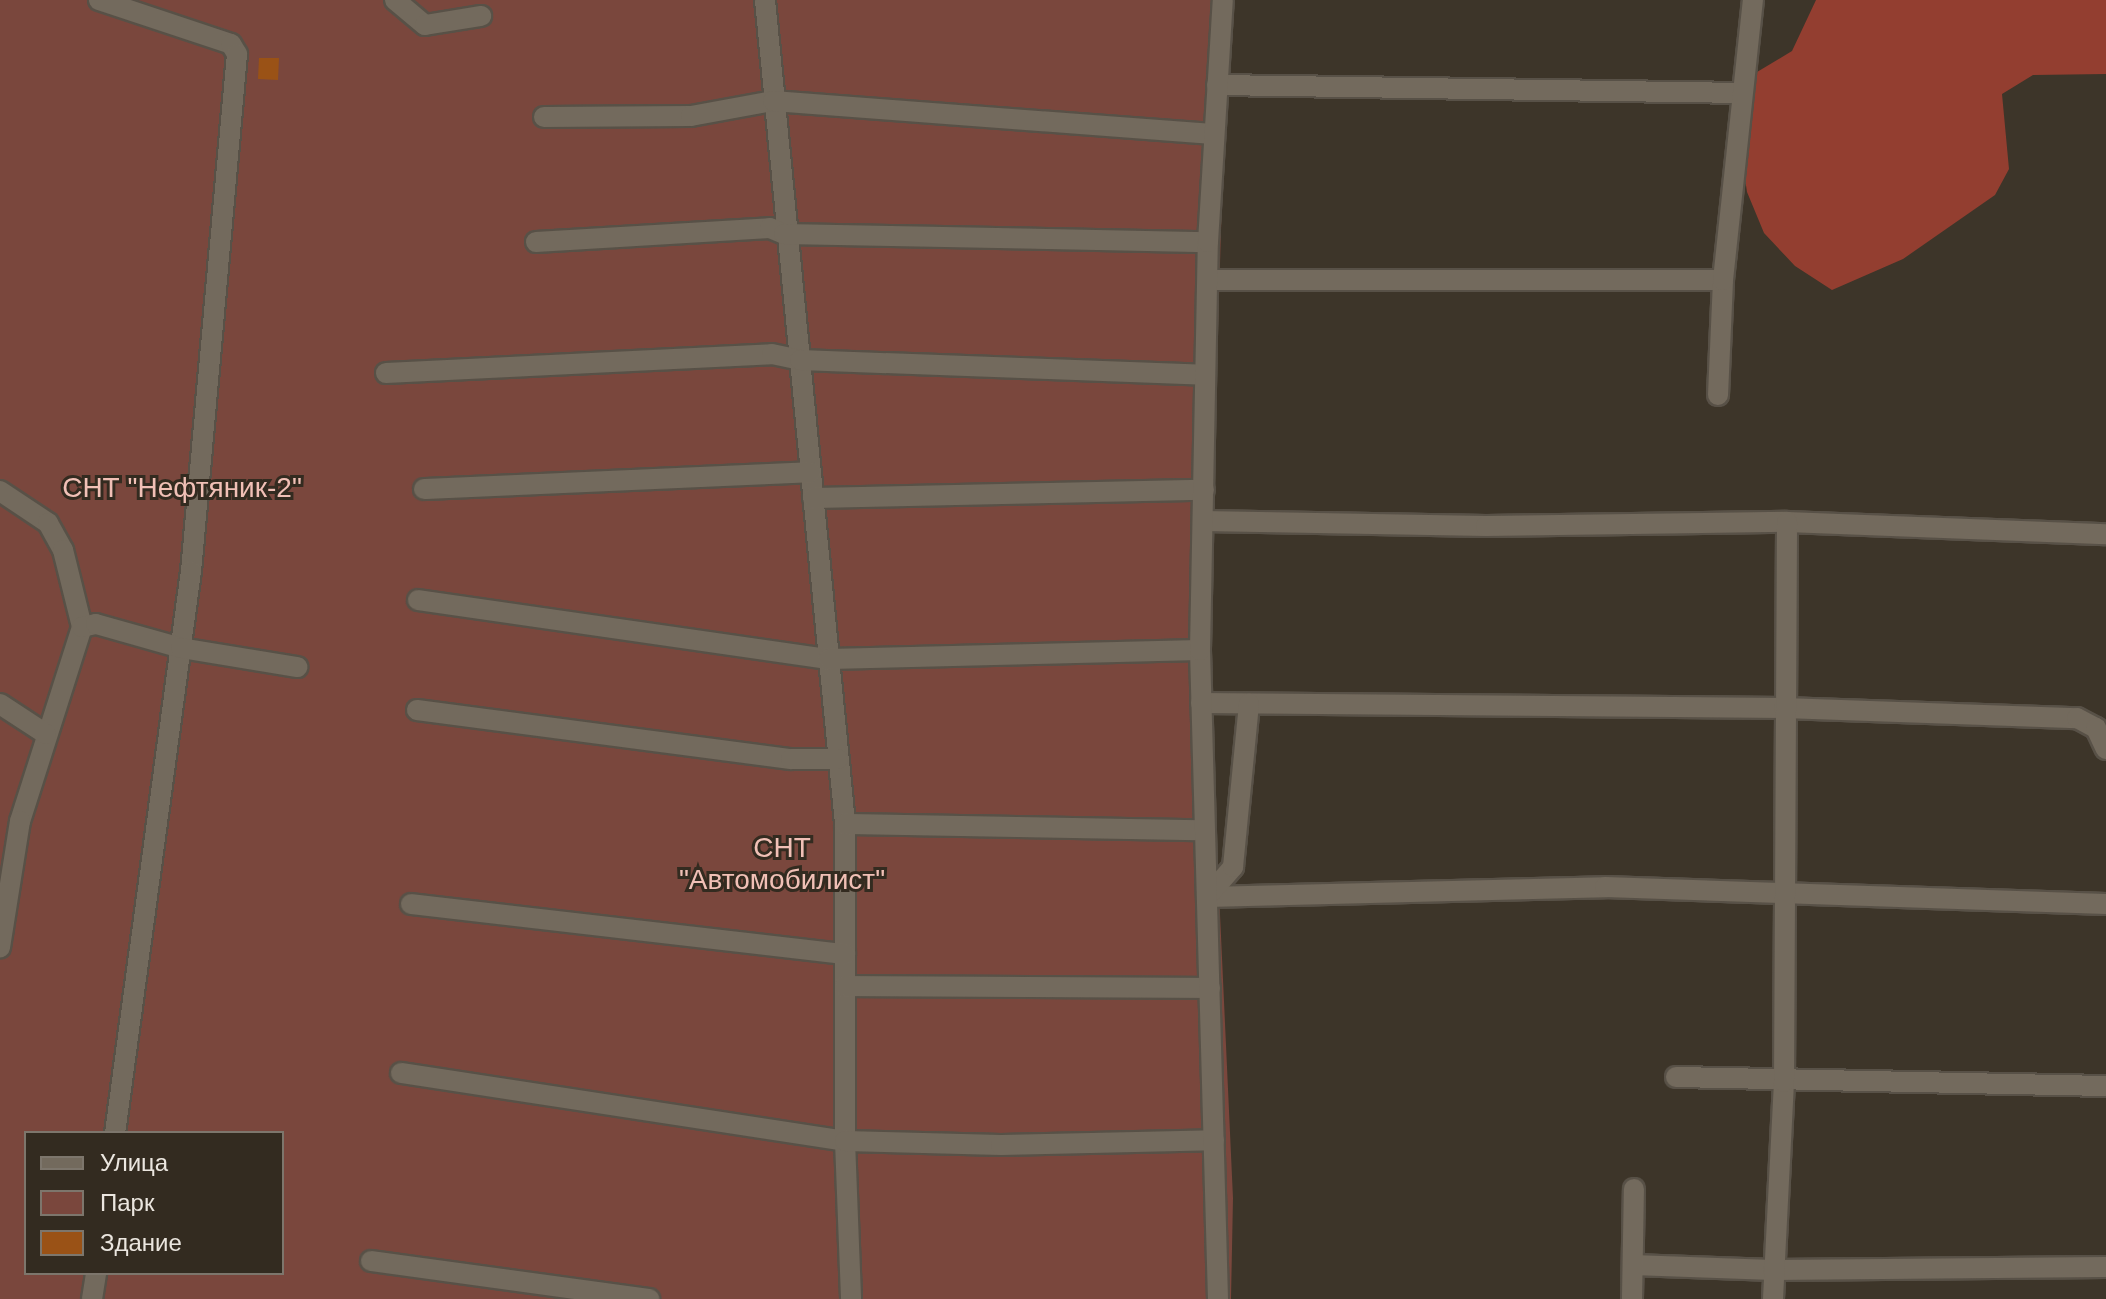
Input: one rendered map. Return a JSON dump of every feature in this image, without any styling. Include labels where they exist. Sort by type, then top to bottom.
[{"type":"street","points":[[99,0],[231,44],[237,54],[210,386],[181,648],[115,1131]]},
{"type":"street","points":[[395,0],[425,25],[481,16]]},
{"type":"street","points":[[765,0],[784,234],[800,360],[845,824],[845,1141],[851,1299]]},
{"type":"street","points":[[1218,1299],[1200,650],[1208,242],[1223,0]]},
{"type":"street","points":[[1718,395],[1723,280],[1753,0]]},
{"type":"street","points":[[1217,85],[1741,93]]},
{"type":"street","points":[[544,117],[691,116],[773,101],[1213,134]]},
{"type":"street","points":[[536,242],[770,228],[784,234],[1208,242]]},
{"type":"street","points":[[1208,280],[1723,280]]},
{"type":"street","points":[[386,373],[772,354],[800,360],[1205,375]]},
{"type":"street","points":[[424,489],[811,472]]},
{"type":"street","points":[[813,498],[1204,490]]},
{"type":"street","points":[[0,491],[48,523],[63,550],[82,627],[20,821],[4,900],[0,947]]},
{"type":"street","points":[[1203,521],[1486,526],[1787,522],[2106,534]]},
{"type":"street","points":[[1773,1299],[1784,1082],[1787,522]]},
{"type":"street","points":[[418,600],[829,659],[1200,650]]},
{"type":"street","points":[[82,627],[96,624],[181,648],[297,667]]},
{"type":"street","points":[[1201,703],[1784,708],[2077,718],[2096,728],[2106,749]]},
{"type":"street","points":[[0,704],[46,734]]},
{"type":"street","points":[[1207,897],[1233,867],[1249,704]]},
{"type":"street","points":[[417,710],[791,759],[838,759]]},
{"type":"street","points":[[845,824],[1203,830]]},
{"type":"street","points":[[1207,897],[1605,887],[2106,904]]},
{"type":"street","points":[[411,904],[845,954]]},
{"type":"street","points":[[845,986],[1210,988]]},
{"type":"street","points":[[401,1073],[845,1141],[1001,1145],[1214,1140]]},
{"type":"street","points":[[1676,1077],[1784,1082],[2106,1086]]},
{"type":"street","points":[[1632,1299],[1634,1189]]},
{"type":"street","points":[[371,1261],[649,1299]]},
{"type":"street","points":[[1633,1265],[1773,1270],[2106,1267]]},
{"type":"street","points":[[92,1299],[96,1275]]},
{"type":"green space","name":"СНТ \"Автомобилист\"","points":[[0,0],[1234,0],[1226,70],[1208,652],[1233,1198],[1231,1299],[0,1299]]},
{"type":"shaded area","points":[[1816,0],[2106,0],[2106,74],[2033,75],[2002,94],[2009,169],[1995,195],[1903,259],[1832,290],[1795,266],[1764,233],[1747,192],[1742,158],[1752,75],[1792,51]]},
{"type":"building","points":[[259,58],[279,58],[278,80],[258,79]]},
{"type":"park label","name":"СНТ \"Нефтяник-2\"","points":[[182,488]]}]
